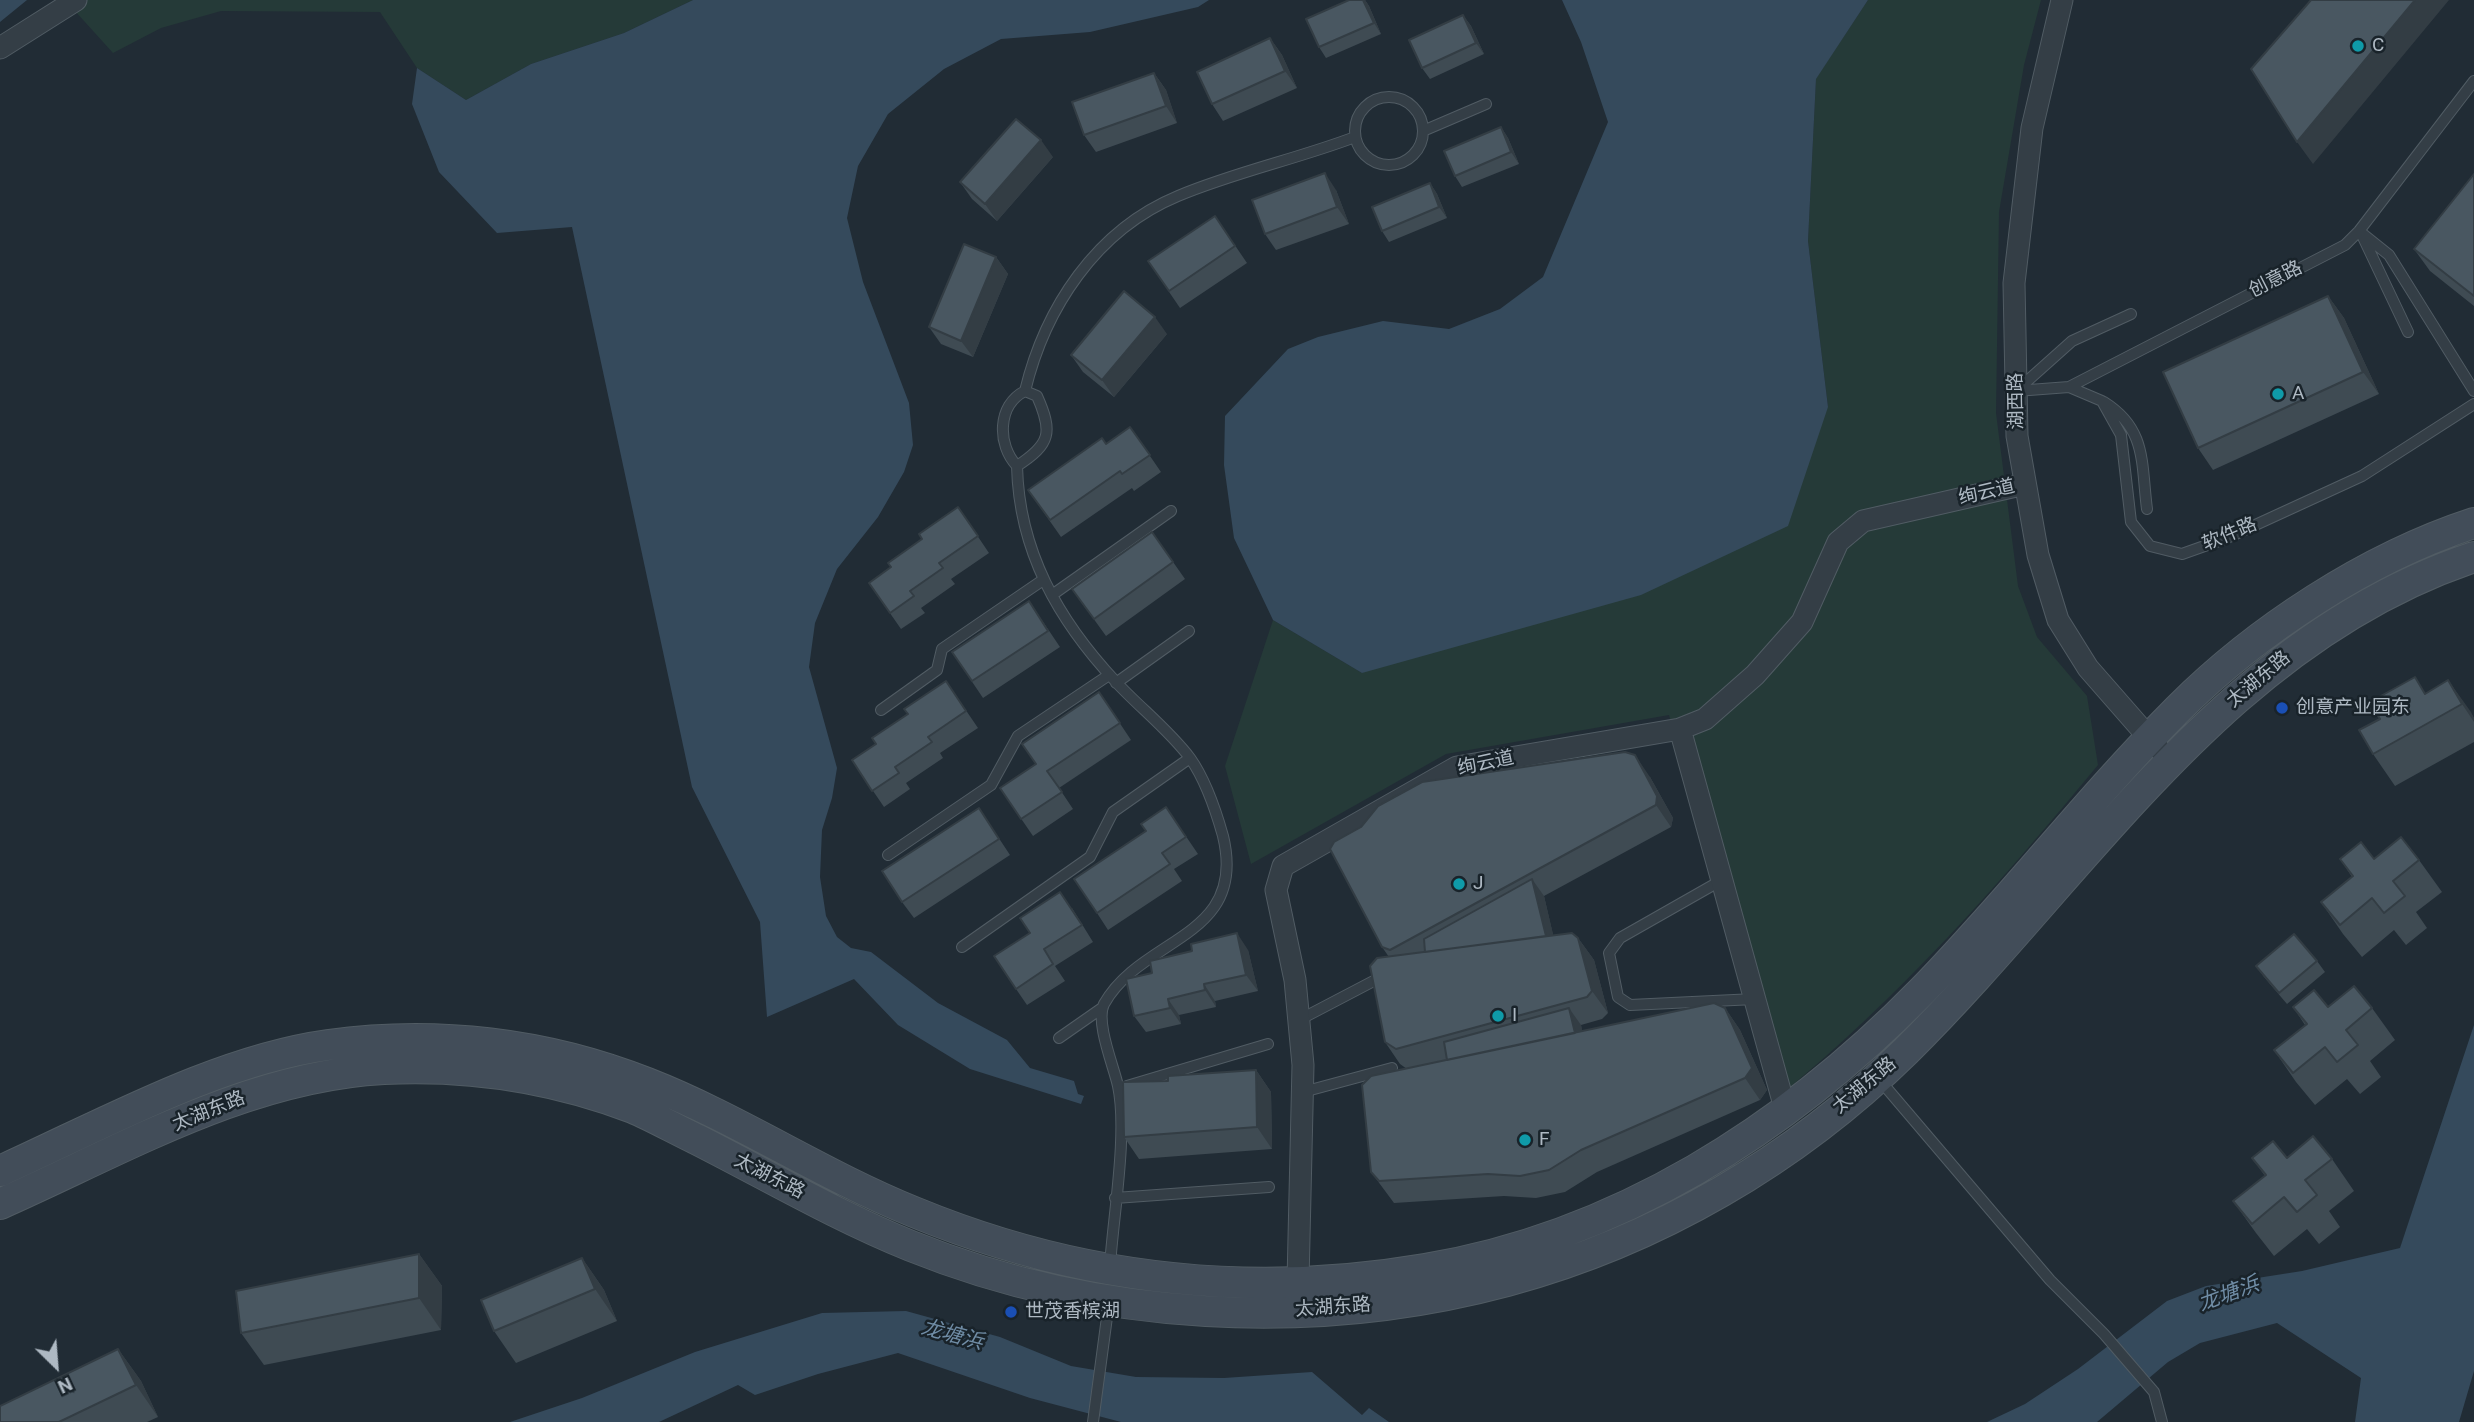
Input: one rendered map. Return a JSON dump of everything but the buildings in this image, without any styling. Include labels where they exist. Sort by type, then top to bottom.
[{"type":"main road","name":"太湖东路","points":[[0,1171],[207,1078],[264,1059],[323,1045],[425,1038],[487,1042],[549,1052],[647,1083],[864,1191],[921,1216],[995,1242],[1109,1271],[1137,1276],[1217,1282],[1298,1281],[1424,1269],[1495,1254],[1568,1232],[1652,1194],[1786,1112],[1847,1061],[1926,987],[2182,705],[2282,622],[2362,573],[2443,533],[2474,523]]},
{"type":"main road","name":"太湖东路","points":[[0,1204],[221,1105],[274,1087],[376,1069],[426,1068],[486,1072],[556,1084],[636,1110],[845,1217],[912,1247],[989,1273],[1109,1302],[1210,1311],[1324,1311],[1428,1298],[1502,1283],[1584,1259],[1666,1223],[1738,1181],[1802,1137],[1877,1077],[1944,1010],[2202,727],[2296,649],[2379,597],[2474,557]]},
{"type":"main road","points":[[1109,1271],[1109,1302]]},
{"type":"street","points":[[0,48],[76,0]]},
{"type":"street","name":"湖西路","points":[[2062,0],[2030,141],[2014,283],[2017,436],[2038,555],[2058,620],[2088,668],[2170,761]]},
{"type":"street","name":"绚云道","points":[[1298,1281],[1303,1092],[1295,980],[1276,890],[1283,866],[1457,767],[1680,729],[1705,719],[1755,676],[1801,622],[1838,542],[1863,521],[2025,484]]},
{"type":"street","points":[[1680,729],[1786,1112]]},
{"type":"lane","name":"创意路","points":[[2016,391],[2069,387],[2345,245],[2359,231],[2474,81]]},
{"type":"lane","points":[[1388,97],[1402,99],[1414,107],[1423,131],[1414,154],[1392,165],[1379,164],[1368,158],[1360,149],[1356,137],[1356,122],[1363,110],[1374,100],[1388,97]]},
{"type":"lane","points":[[1423,131],[1486,104]]},
{"type":"lane","points":[[1025,391],[1033,356],[1050,316],[1066,291],[1085,265],[1140,216],[1176,197],[1356,137]]},
{"type":"lane","points":[[2359,231],[2408,332]]},
{"type":"lane","points":[[2359,231],[2389,255],[2474,391]]},
{"type":"lane","points":[[2016,391],[2072,341],[2132,314]]},
{"type":"lane","points":[[2069,387],[2102,401],[2121,413],[2138,435],[2147,509]]},
{"type":"lane","points":[[1017,466],[1036,454],[1044,443],[1048,429],[1037,396],[1025,391],[1012,397],[1004,413],[1003,433],[1008,456],[1017,466],[1018,503],[1027,542],[1043,580],[1113,679],[1190,758],[1204,784],[1223,837],[1223,892],[1204,921],[1130,973],[1113,990],[1102,1008],[1059,1038]]},
{"type":"lane","name":"软件路","points":[[2102,401],[2121,435],[2132,522],[2150,546],[2182,554],[2227,538],[2362,475],[2474,404]]},
{"type":"lane","points":[[1052,595],[1171,511]]},
{"type":"lane","points":[[881,710],[937,670],[943,649],[1043,580]]},
{"type":"lane","points":[[888,855],[991,785],[1018,736],[1189,631]]},
{"type":"lane","points":[[962,947],[1090,857],[1113,812],[1190,758]]},
{"type":"lane","points":[[1722,880],[1620,938],[1609,953],[1618,997],[1630,1005],[1755,999]]},
{"type":"lane","points":[[1299,1020],[1388,974]]},
{"type":"lane","points":[[1102,1008],[1105,1040],[1119,1088],[1120,1133],[1109,1271]]},
{"type":"lane","points":[[1119,1088],[1268,1044]]},
{"type":"lane","points":[[1303,1092],[1392,1068]]},
{"type":"lane","points":[[1877,1077],[2050,1280],[2104,1334],[2154,1392],[2162,1422]]},
{"type":"lane","points":[[1115,1198],[1269,1187]]},
{"type":"lane","points":[[1093,1422],[1109,1302]]},
{"type":"green space","points":[[65,0],[693,0],[624,33],[531,64],[466,100],[417,68],[380,12],[221,11],[161,28],[113,53]]},
{"type":"green space","points":[[1868,0],[2041,0],[2024,65],[1999,212],[1996,413],[2018,586],[2037,637],[2087,696],[2098,765],[1985,897],[1906,981],[1777,1098],[1669,715],[1446,754],[1251,864],[1225,766],[1273,620],[1362,673],[1828,407],[1808,241],[1816,78]]},
{"type":"water","points":[[0,0],[27,0],[0,22]]},
{"type":"water","points":[[693,0],[1209,0],[1198,7],[1090,32],[1001,39],[944,69],[888,114],[858,166],[847,218],[863,282],[909,403],[913,445],[904,472],[878,517],[837,569],[815,623],[809,667],[837,768],[832,798],[822,830],[820,877],[826,916],[837,937],[851,948],[871,952],[938,1003],[1007,1040],[1030,1068],[1074,1081],[1078,1094],[1084,1096],[1081,1104],[970,1069],[898,1025],[854,979],[767,1017],[760,922],[692,787],[572,227],[497,233],[439,172],[412,104],[417,68],[466,100],[531,64],[624,33]]},
{"type":"water","points":[[1562,0],[1868,0],[1816,79],[1808,241],[1828,407],[1788,526],[1641,595],[1362,673],[1273,620],[1234,538],[1224,465],[1225,416],[1288,349],[1318,337],[1383,321],[1449,329],[1500,309],[1543,277],[1608,122],[1581,42]]},
{"type":"water","name":"龙塘浜","points":[[2474,1025],[2474,1371],[2459,1422],[2355,1422],[2361,1378],[2277,1323],[2200,1343],[2168,1362],[2097,1422],[1987,1422],[2025,1404],[2078,1369],[2167,1301],[2206,1286],[2302,1271],[2400,1248]]},
{"type":"water","name":"龙塘浜","points":[[906,1311],[1000,1337],[1071,1366],[1136,1377],[1224,1378],[1312,1372],[1362,1415],[1369,1408],[1389,1422],[1121,1422],[1030,1398],[898,1353],[818,1374],[755,1395],[738,1385],[659,1422],[510,1422],[582,1398],[695,1352],[822,1313]]},
{"type":"place","name":"C","points":[[2358,46]]},
{"type":"place","name":"A","points":[[2278,394]]},
{"type":"place","name":"创意产业园东","points":[[2282,708]]},
{"type":"place","name":"J","points":[[1459,884]]},
{"type":"place","name":"I","points":[[1498,1016]]},
{"type":"place","name":"F","points":[[1525,1140]]},
{"type":"place","name":"世茂香槟湖","points":[[1011,1312]]}]
